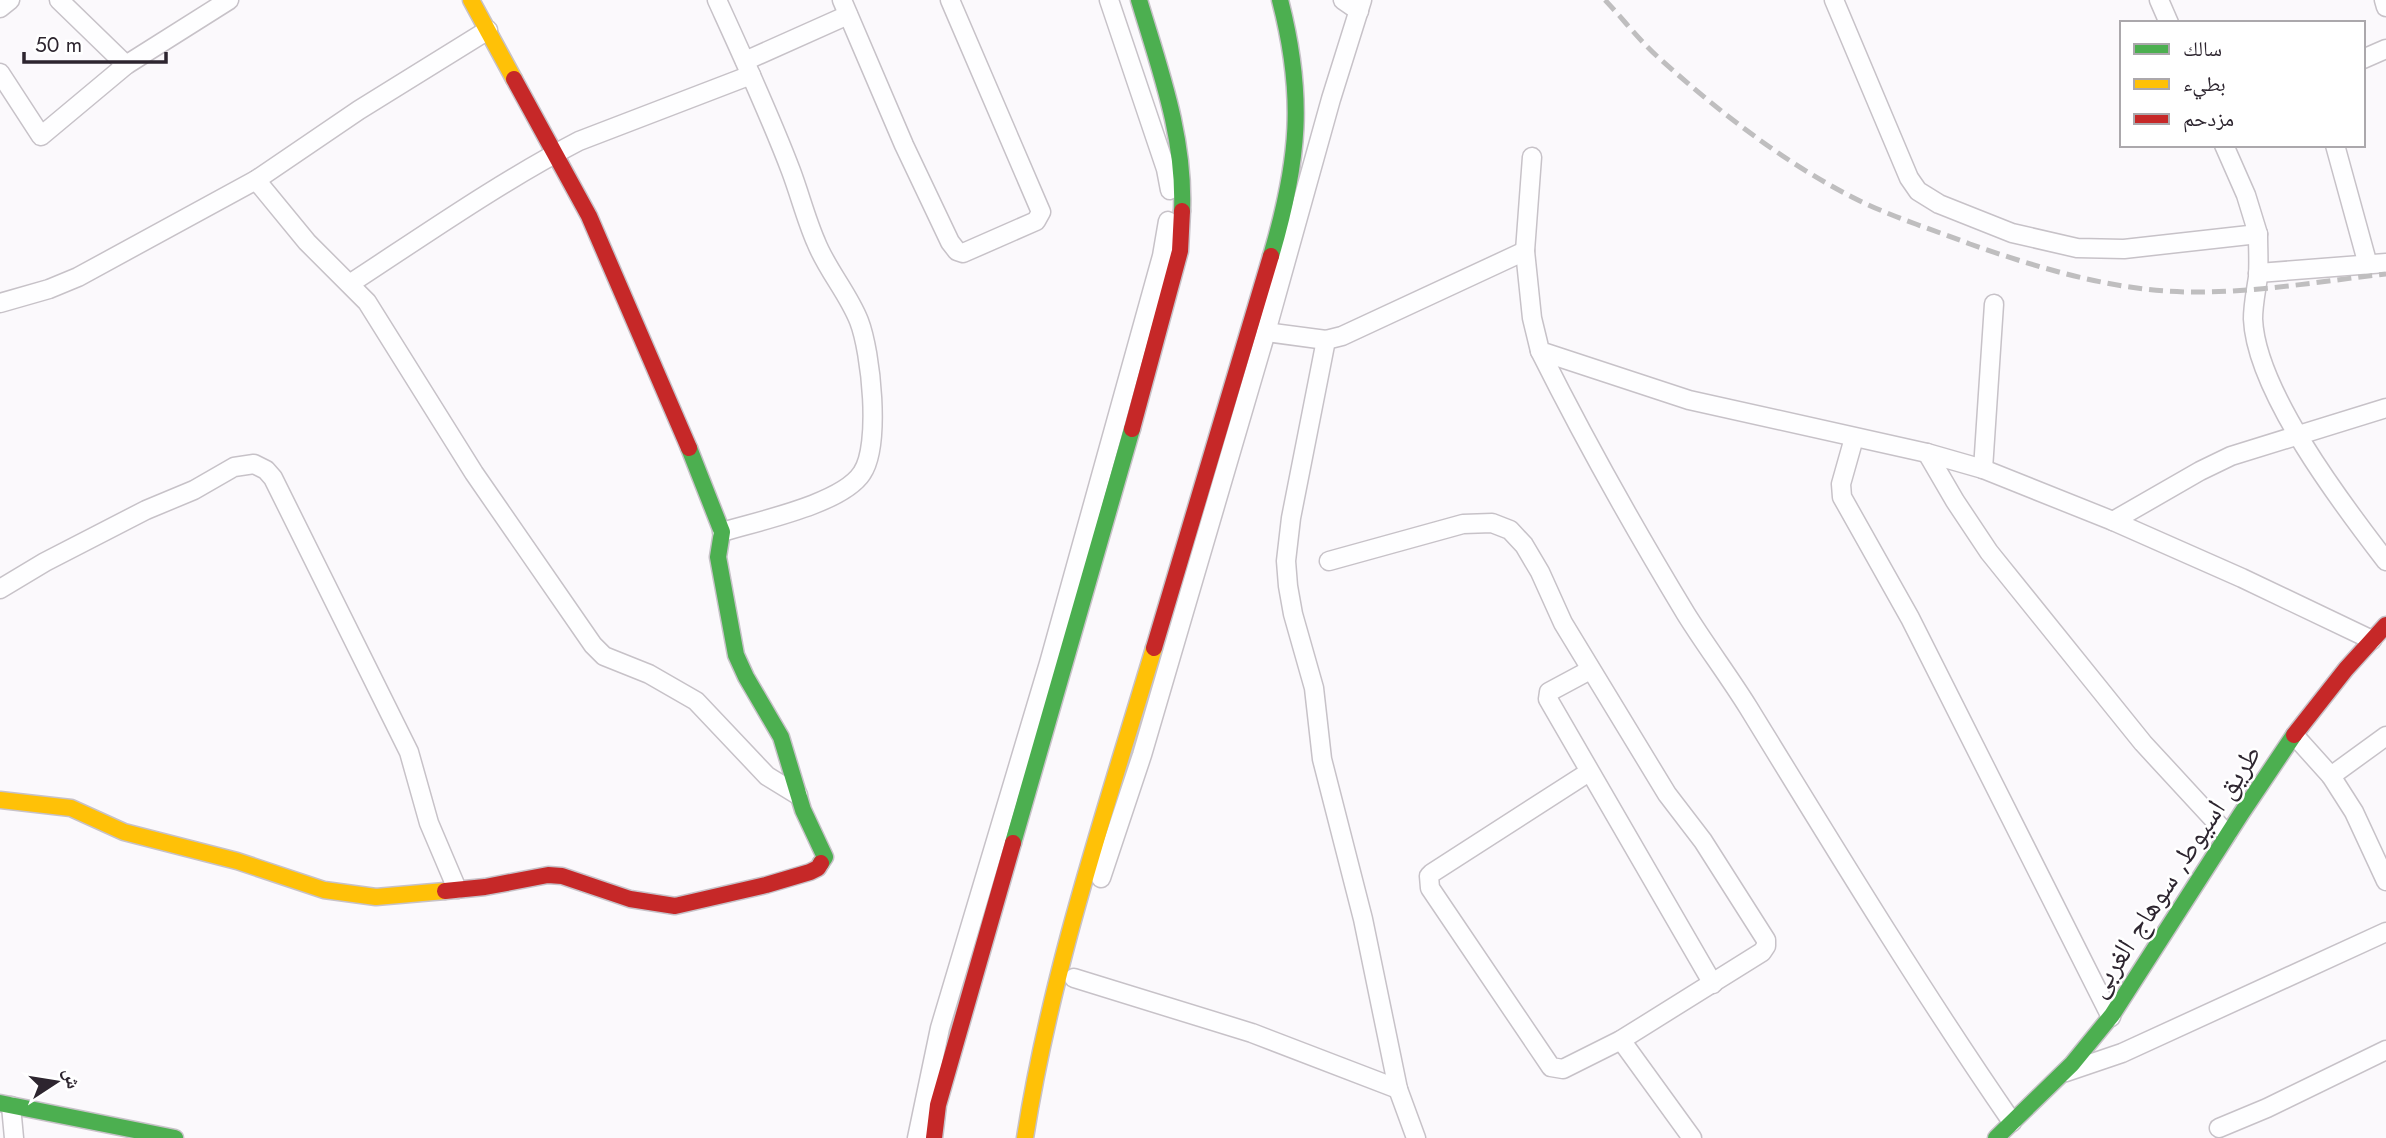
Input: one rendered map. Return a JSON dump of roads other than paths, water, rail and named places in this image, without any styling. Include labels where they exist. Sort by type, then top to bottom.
[{"type":"main road","points":[[0,800],[71,808],[124,832],[261,868],[324,890],[376,897],[556,875],[630,899],[675,906],[766,885],[810,872],[824,862],[823,851],[797,795],[781,737],[736,655],[718,557],[722,532],[705,486],[589,216],[471,0]]},
{"type":"main road","points":[[934,1138],[938,1105],[1140,402],[1180,251],[1181,159],[1163,78],[1139,0]]},
{"type":"main road","points":[[1025,1138],[1036,1068],[1086,876],[1284,213],[1296,142],[1295,89],[1280,0]]},
{"type":"main road","name":"طريق اسيوط, سوهاج الغربى","points":[[1996,1138],[2062,1073],[2111,1017],[2227,834],[2295,736],[2386,625]]},
{"type":"main road","points":[[6,1105],[174,1138]]},
{"type":"street","points":[[0,8],[10,0]]},
{"type":"street","points":[[59,0],[126,65]]},
{"type":"street","points":[[0,73],[40,136],[126,65],[229,0]]},
{"type":"street","points":[[718,0],[792,172],[817,246],[859,321],[871,387],[872,443],[861,475],[829,498],[722,532]]},
{"type":"street","points":[[351,283],[462,210],[556,153],[748,68],[845,8],[904,145],[950,242],[957,251],[968,253],[1037,221],[1041,212],[950,0]]},
{"type":"street","points":[[917,1138],[940,1028],[1049,663],[1159,269],[1168,222],[1170,189],[1166,169],[1109,0]]},
{"type":"street","points":[[1036,1138],[1045,1084],[1087,926],[1142,755],[1331,99],[1361,6],[1343,0]]},
{"type":"street","points":[[1833,0],[1909,178],[1925,196],[2012,233],[2077,248],[2124,249],[2258,234]]},
{"type":"street","points":[[2159,0],[2168,21]]},
{"type":"street","points":[[2384,0],[2386,7]]},
{"type":"street","points":[[0,303],[49,289],[78,277],[256,180],[359,110],[488,30]]},
{"type":"street","points":[[2365,58],[2386,49]]},
{"type":"street","points":[[2225,147],[2246,195],[2258,234],[2258,273],[2253,318],[2265,370],[2299,435],[2347,509],[2386,561]]},
{"type":"street","points":[[2258,273],[2377,264],[2336,147]]},
{"type":"street","points":[[1532,157],[1525,251],[1532,318],[1539,351],[1611,488],[1688,617],[1965,1054],[2012,1122]]},
{"type":"street","points":[[256,180],[307,242],[351,283],[381,321],[474,473],[593,645],[604,656],[649,674],[696,701],[767,776],[797,795]]},
{"type":"street","points":[[1266,332],[1326,340],[1342,336],[1525,251]]},
{"type":"street","points":[[1983,468],[1994,304]]},
{"type":"street","points":[[1326,340],[1291,518],[1286,561],[1288,586],[1314,688],[1322,759],[1363,919],[1398,1089],[1416,1138]]},
{"type":"street","points":[[1539,351],[1689,400],[1983,468],[2242,578],[2372,640]]},
{"type":"street","points":[[2113,521],[2231,456],[2386,408]]},
{"type":"street","points":[[1854,438],[1841,484],[1842,497],[1910,618],[2111,1017]]},
{"type":"street","points":[[1927,453],[1989,552],[2143,743],[2227,834]]},
{"type":"street","points":[[0,589],[45,562],[146,510],[194,490],[234,467],[245,464],[262,466],[273,478],[409,752],[432,830],[457,889]]},
{"type":"street","points":[[1329,561],[1463,524],[1492,523],[1510,530],[1524,545],[1540,572],[1563,623],[1667,794],[1703,841],[1766,940],[1762,952],[1713,984],[1621,1040],[1563,1069],[1551,1067],[1430,888],[1428,881],[1432,873],[1589,772]]},
{"type":"street","points":[[1590,670],[1549,692],[1550,704],[1713,984]]},
{"type":"street","points":[[2295,736],[2331,776],[2354,812],[2386,881]]},
{"type":"street","points":[[2331,776],[2386,736]]},
{"type":"street","points":[[2062,1073],[2122,1054],[2386,932]]},
{"type":"street","points":[[1074,978],[1252,1033],[1398,1089]]},
{"type":"street","points":[[1621,1040],[1692,1138]]},
{"type":"street","points":[[2219,1128],[2267,1108],[2386,1049]]},
{"type":"street","points":[[6,1105],[14,1138]]},
{"type":"railway","points":[[1605,0],[1659,58],[1704,97],[1801,168],[1866,204],[1970,244],[2066,274],[2115,285],[2165,291],[2248,290],[2386,274]]}]
